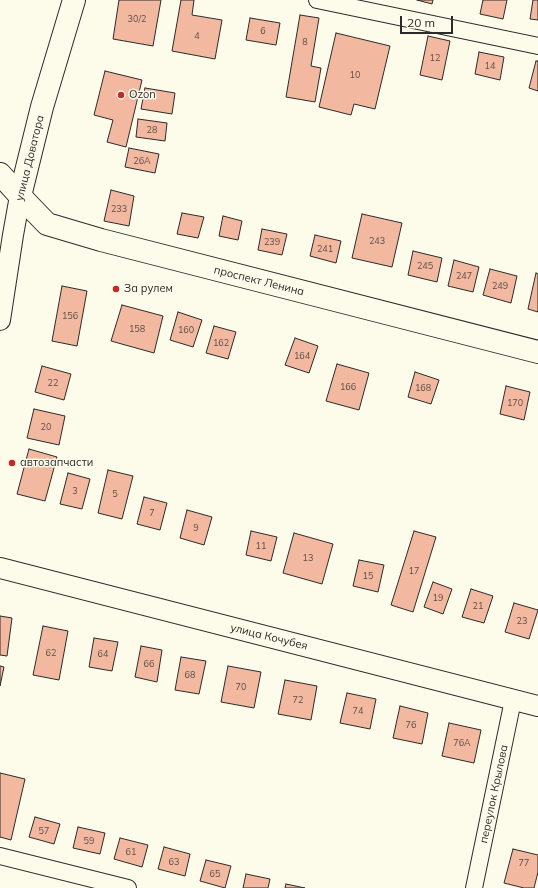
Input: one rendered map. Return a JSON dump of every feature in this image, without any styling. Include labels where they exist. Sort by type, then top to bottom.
[{"type":"main road","name":"улица Доватора","points":[[20,196],[42,107],[74,0]]},
{"type":"main road","name":"проспект Ленина","points":[[0,174],[47,224],[94,238],[538,352]]},
{"type":"street","points":[[317,0],[538,46]]},
{"type":"street","name":"улица Доватора","points":[[0,320],[20,196]]},
{"type":"street","name":"улица Кочубея","points":[[0,568],[538,706]]},
{"type":"street","name":"переулок Крылова","points":[[474,888],[513,700]]},
{"type":"street","points":[[0,856],[128,888]]},
{"type":"building","points":[[119,0],[161,0],[153,46],[113,39]]},
{"type":"building","points":[[181,0],[194,0],[192,15],[222,20],[215,59],[172,51]]},
{"type":"building","points":[[417,0],[433,0],[432,4]]},
{"type":"building","points":[[483,0],[507,0],[503,19],[480,14]]},
{"type":"building","points":[[533,0],[538,0],[538,20],[530,19]]},
{"type":"building","points":[[300,15],[319,18],[311,66],[321,68],[315,102],[286,97]]},
{"type":"building","points":[[250,18],[280,23],[276,45],[246,40]]},
{"type":"building","points":[[336,33],[390,46],[375,109],[354,104],[351,115],[319,107]]},
{"type":"building","points":[[428,36],[450,41],[442,80],[420,75]]},
{"type":"building","points":[[479,52],[504,57],[500,80],[475,74]]},
{"type":"building","points":[[536,61],[538,61],[538,91],[529,88]]},
{"type":"building","points":[[105,71],[142,80],[126,147],[107,142],[113,120],[94,115]]},
{"type":"building","points":[[145,88],[175,93],[172,114],[141,109]]},
{"type":"building","points":[[138,119],[167,123],[165,141],[136,137]]},
{"type":"building","points":[[129,148],[159,154],[155,173],[125,167]]},
{"type":"building","points":[[111,190],[134,196],[129,226],[104,221]]},
{"type":"building","points":[[182,213],[204,217],[198,238],[177,234]]},
{"type":"building","points":[[362,214],[402,223],[392,267],[352,258]]},
{"type":"building","points":[[223,216],[242,221],[238,240],[219,236]]},
{"type":"building","points":[[262,229],[287,234],[282,255],[258,250]]},
{"type":"building","points":[[315,235],[341,241],[336,263],[310,256]]},
{"type":"building","points":[[413,251],[442,258],[437,282],[408,275]]},
{"type":"building","points":[[454,260],[479,267],[473,292],[448,286]]},
{"type":"building","points":[[490,269],[517,276],[511,303],[483,295]]},
{"type":"building","points":[[536,273],[538,274],[538,312],[528,309]]},
{"type":"building","points":[[62,286],[87,291],[77,346],[52,341]]},
{"type":"building","points":[[122,305],[163,316],[154,353],[111,341]]},
{"type":"building","points":[[178,312],[202,320],[193,347],[170,340]]},
{"type":"building","points":[[214,326],[236,332],[228,359],[206,353]]},
{"type":"building","points":[[295,338],[318,346],[309,373],[285,365]]},
{"type":"building","points":[[337,364],[369,373],[359,410],[326,401]]},
{"type":"building","points":[[42,366],[71,374],[64,400],[35,392]]},
{"type":"building","points":[[415,372],[439,380],[431,404],[408,397]]},
{"type":"building","points":[[506,386],[530,392],[524,420],[500,414]]},
{"type":"building","points":[[34,409],[65,416],[59,445],[27,438]]},
{"type":"building","points":[[29,449],[57,457],[45,501],[17,494]]},
{"type":"building","points":[[108,470],[133,476],[122,519],[98,513]]},
{"type":"building","points":[[68,473],[90,479],[82,509],[60,504]]},
{"type":"building","points":[[144,497],[167,503],[160,530],[137,524]]},
{"type":"building","points":[[187,510],[212,517],[204,545],[180,538]]},
{"type":"building","points":[[251,531],[277,537],[271,561],[246,555]]},
{"type":"building","points":[[414,531],[436,537],[413,612],[391,605]]},
{"type":"building","points":[[294,533],[333,544],[322,584],[283,573]]},
{"type":"building","points":[[359,560],[384,565],[378,592],[353,586]]},
{"type":"building","points":[[433,582],[452,589],[443,614],[424,607]]},
{"type":"building","points":[[471,589],[493,596],[484,623],[462,617]]},
{"type":"building","points":[[514,603],[538,610],[529,639],[505,632]]},
{"type":"building","points":[[0,616],[12,618],[7,656],[0,655]]},
{"type":"building","points":[[43,626],[68,631],[59,680],[33,675]]},
{"type":"building","points":[[94,638],[118,642],[112,671],[89,667]]},
{"type":"building","points":[[141,646],[162,650],[157,682],[135,677]]},
{"type":"building","points":[[181,657],[206,661],[199,694],[175,690]]},
{"type":"building","points":[[0,666],[4,667],[0,686]]},
{"type":"building","points":[[228,666],[261,672],[254,708],[221,702]]},
{"type":"building","points":[[285,680],[317,686],[311,720],[278,714]]},
{"type":"building","points":[[347,693],[376,699],[370,729],[340,723]]},
{"type":"building","points":[[400,706],[428,713],[422,744],[393,738]]},
{"type":"building","points":[[449,723],[481,730],[474,763],[442,756]]},
{"type":"building","points":[[0,773],[25,779],[11,840],[0,837]]},
{"type":"building","points":[[35,817],[60,824],[54,844],[29,837]]},
{"type":"building","points":[[78,827],[105,833],[100,854],[73,848]]},
{"type":"building","points":[[120,838],[148,845],[142,867],[114,859]]},
{"type":"building","points":[[164,847],[190,854],[185,876],[158,869]]},
{"type":"building","points":[[513,849],[538,855],[538,872],[534,888],[524,888],[504,883]]},
{"type":"building","points":[[206,860],[231,866],[225,888],[200,881]]},
{"type":"building","points":[[246,874],[270,879],[268,888],[243,888]]},
{"type":"building","points":[[286,884],[305,888],[285,888]]},
{"type":"place","name":"Ozon","points":[[121,95]]},
{"type":"place","name":"За рулем","points":[[116,289]]},
{"type":"place","name":"автозапчасти","points":[[12,463]]}]
